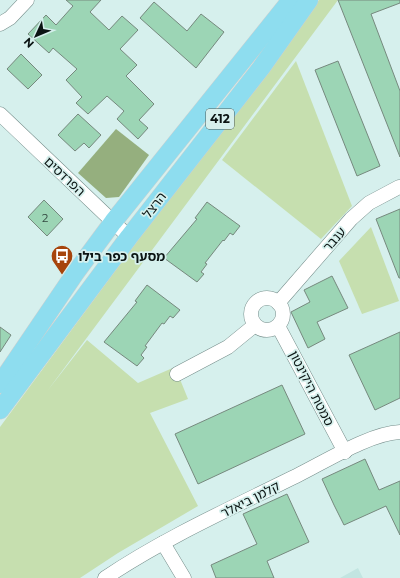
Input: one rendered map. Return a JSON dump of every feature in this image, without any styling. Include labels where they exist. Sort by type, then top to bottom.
[{"type":"main road","name":"הרצל","points":[[0,384],[67,285],[113,222],[291,0]]},
{"type":"main road","name":"הרצל","points":[[0,410],[129,237],[261,68],[309,0]]},
{"type":"street","points":[[0,24],[10,18],[26,0]]},
{"type":"street","name":"הפרדסים","points":[[0,114],[129,237]]},
{"type":"street","name":"ענבר","points":[[278,303],[351,220],[369,203],[399,187]]},
{"type":"street","points":[[267,298],[278,303],[283,312],[283,317],[278,326],[269,330],[264,330],[255,325],[250,315],[254,305],[258,301],[267,298]]},
{"type":"street","points":[[177,374],[228,347],[255,325]]},
{"type":"street","name":"סמטת היקינטון","points":[[278,326],[345,452]]},
{"type":"street","name":"קלמן ביאלר","points":[[105,578],[163,542],[376,437],[400,432]]},
{"type":"street","points":[[163,542],[184,578]]},
{"type":"shaded area","points":[[358,568],[363,578],[340,578]]},
{"type":"green space","points":[[319,0],[338,0],[48,390],[87,340],[138,383],[175,367],[188,399],[150,413],[198,506],[118,553],[80,578],[0,578],[0,427],[132,248]]},
{"type":"green space","points":[[296,61],[352,206],[321,239],[222,160]]},
{"type":"green space","points":[[116,129],[149,155],[119,197],[106,198],[78,173]]},
{"type":"green space","points":[[371,227],[399,301],[362,314],[339,261]]},
{"type":"building","points":[[66,0],[101,0],[90,12],[109,30],[122,16],[138,30],[120,49],[137,65],[126,76],[154,104],[139,120],[148,128],[138,139],[117,119],[124,111],[107,96],[88,114],[76,103],[82,97],[66,80],[77,69],[53,48],[49,53],[28,34],[46,15],[56,25],[73,6]]},
{"type":"building","points":[[338,0],[400,0],[400,3],[371,14],[400,91],[400,157]]},
{"type":"building","points":[[154,2],[187,31],[201,14],[224,32],[196,68],[140,18]]},
{"type":"building","points":[[21,54],[42,75],[28,89],[7,69]]},
{"type":"building","points":[[338,61],[380,166],[357,176],[315,70]]},
{"type":"building","points":[[78,114],[101,135],[89,148],[84,143],[75,151],[58,135]]},
{"type":"building","points":[[44,200],[63,219],[47,236],[28,217]]},
{"type":"building","points":[[207,202],[240,226],[233,235],[230,233],[224,241],[223,240],[205,263],[207,264],[201,272],[204,274],[197,282],[164,258],[197,219],[195,218]]},
{"type":"building","points":[[400,209],[400,278],[399,278],[376,219]]},
{"type":"building","points":[[332,276],[348,308],[317,322],[325,339],[308,348],[291,312],[310,302],[304,290]]},
{"type":"building","points":[[147,285],[180,310],[173,318],[170,316],[164,324],[162,323],[145,346],[147,347],[141,355],[144,358],[137,366],[104,342],[137,302],[135,301]]},
{"type":"building","points":[[0,327],[11,335],[0,352]]},
{"type":"building","points":[[400,332],[400,398],[375,410],[349,355]]},
{"type":"building","points":[[282,385],[305,434],[198,484],[175,434]]},
{"type":"building","points":[[365,459],[379,490],[400,481],[400,535],[386,506],[344,525],[322,479]]},
{"type":"building","points":[[287,494],[309,542],[267,561],[274,578],[216,578],[211,565],[257,544],[243,514]]},
{"type":"place","name":"מסעף כפר בילו","points":[[62,276]]}]
